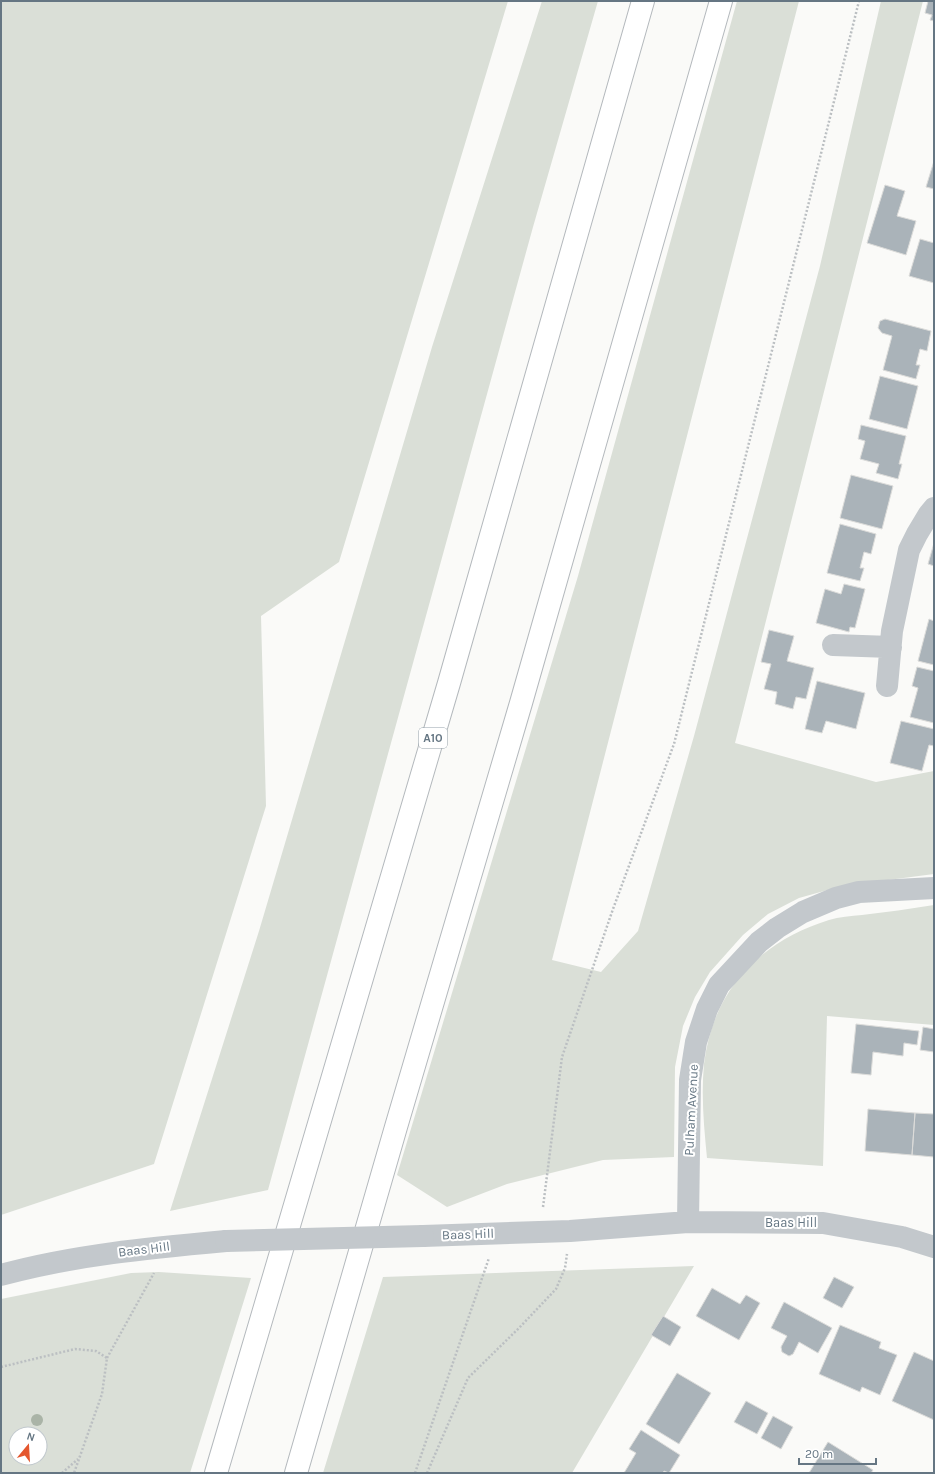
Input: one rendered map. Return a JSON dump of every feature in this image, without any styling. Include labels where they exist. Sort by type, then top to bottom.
[{"type":"highway","name":"A10","points":[[216,1473],[449,683],[643,1]]},
{"type":"highway","points":[[296,1473],[521,703],[721,1]]},
{"type":"street","points":[[887,686],[892,631],[909,550],[921,527],[934,508]]},
{"type":"street","points":[[833,645],[890,647]]},
{"type":"street","name":"Pulham Avenue","points":[[688,1222],[690,1080],[696,1042],[707,1009],[719,985],[759,942],[777,928],[809,909],[836,898],[859,892],[934,888]]},
{"type":"street","name":"Baas Hill","points":[[1,1275],[84,1257],[158,1247],[226,1241],[570,1231],[688,1222],[823,1223],[902,1236],[934,1247]]},
{"type":"path","points":[[540,1231],[562,1057],[613,909],[674,744],[859,1]]},
{"type":"path","points":[[427,1473],[468,1378],[556,1289],[565,1268],[570,1231]]},
{"type":"path","points":[[415,1473],[497,1233]]},
{"type":"path","points":[[74,1473],[102,1394],[107,1358],[156,1270]]},
{"type":"path","points":[[1,1367],[75,1349],[96,1351],[107,1358]]},
{"type":"path","points":[[62,1473],[79,1458]]},
{"type":"shaded area","points":[[1,1],[508,1],[339,562],[261,616],[266,806],[154,1164],[1,1215]]},
{"type":"shaded area","points":[[542,1],[598,1],[533,227],[268,1190],[170,1211],[259,931],[432,347]]},
{"type":"shaded area","points":[[737,1],[799,1],[552,960],[601,972],[638,931],[694,736],[820,266],[881,1],[923,1],[735,743],[876,782],[934,771],[934,874],[842,886],[799,898],[768,914],[743,935],[710,972],[695,997],[683,1026],[675,1067],[674,1157],[603,1160],[507,1184],[447,1207],[397,1175],[578,576]]},
{"type":"shaded area","points":[[934,905],[934,1025],[827,1016],[823,1166],[707,1158],[703,1088],[704,1064],[709,1037],[717,1013],[729,992],[744,972],[761,956],[781,941],[804,929],[829,920]]},
{"type":"shaded area","points":[[694,1266],[572,1473],[323,1473],[383,1277]]},
{"type":"shaded area","points":[[159,1272],[251,1278],[190,1473],[1,1473],[1,1299],[131,1273]]},
{"type":"building","points":[[928,1],[934,1],[934,21],[930,20],[932,15],[925,13]]},
{"type":"building","points":[[934,161],[934,189],[926,187]]},
{"type":"building","points":[[885,185],[905,191],[897,216],[916,221],[906,255],[867,243]]},
{"type":"building","points":[[920,239],[934,243],[934,283],[909,276]]},
{"type":"building","points":[[885,319],[931,331],[927,351],[920,349],[916,365],[920,365],[916,379],[883,370],[892,336],[882,333],[878,328],[880,321]]},
{"type":"building","points":[[880,376],[918,386],[907,429],[869,419]]},
{"type":"building","points":[[861,425],[906,436],[899,464],[902,464],[898,479],[876,473],[879,464],[860,459],[865,441],[858,439]]},
{"type":"building","points":[[851,475],[893,486],[882,529],[840,518]]},
{"type":"building","points":[[840,524],[876,534],[871,554],[864,552],[860,568],[864,568],[860,581],[827,573]]},
{"type":"building","points":[[934,543],[934,566],[928,564]]},
{"type":"building","points":[[844,584],[865,589],[855,628],[850,627],[849,632],[816,623],[825,589],[841,594]]},
{"type":"building","points":[[929,619],[934,621],[934,665],[918,661]]},
{"type":"building","points":[[769,630],[794,636],[787,661],[814,668],[806,699],[796,697],[793,709],[775,704],[777,692],[764,689],[771,664],[761,662]]},
{"type":"building","points":[[917,667],[934,671],[934,723],[910,717],[918,688],[912,686]]},
{"type":"building","points":[[817,681],[865,693],[856,729],[826,721],[822,733],[805,729]]},
{"type":"building","points":[[901,721],[934,729],[934,746],[929,745],[922,771],[890,763]]},
{"type":"building","points":[[856,1024],[919,1031],[917,1045],[904,1043],[903,1056],[873,1052],[871,1075],[851,1073]]},
{"type":"building","points":[[923,1027],[934,1029],[934,1052],[920,1050]]},
{"type":"building","points":[[868,1109],[915,1113],[912,1155],[865,1151]]},
{"type":"building","points":[[915,1113],[934,1114],[934,1157],[912,1155]]},
{"type":"building","points":[[834,1277],[854,1287],[842,1308],[823,1298]]},
{"type":"building","points":[[712,1288],[740,1304],[746,1295],[760,1303],[739,1340],[696,1316]]},
{"type":"building","points":[[784,1302],[832,1328],[818,1353],[799,1342],[793,1354],[789,1356],[782,1352],[781,1347],[787,1336],[771,1328]]},
{"type":"building","points":[[663,1316],[681,1327],[670,1346],[651,1335]]},
{"type":"building","points":[[840,1325],[881,1342],[879,1348],[897,1355],[880,1395],[862,1387],[860,1392],[819,1374]]},
{"type":"building","points":[[914,1352],[934,1361],[934,1420],[892,1401]]},
{"type":"building","points":[[677,1373],[711,1393],[679,1444],[646,1424]]},
{"type":"building","points":[[746,1401],[768,1413],[757,1434],[734,1422]]},
{"type":"building","points":[[773,1416],[793,1427],[781,1449],[761,1438]]},
{"type":"building","points":[[641,1430],[680,1455],[669,1473],[664,1471],[663,1473],[624,1473],[636,1453],[629,1449]]},
{"type":"building","points":[[828,1442],[873,1470],[871,1473],[809,1473]]}]
